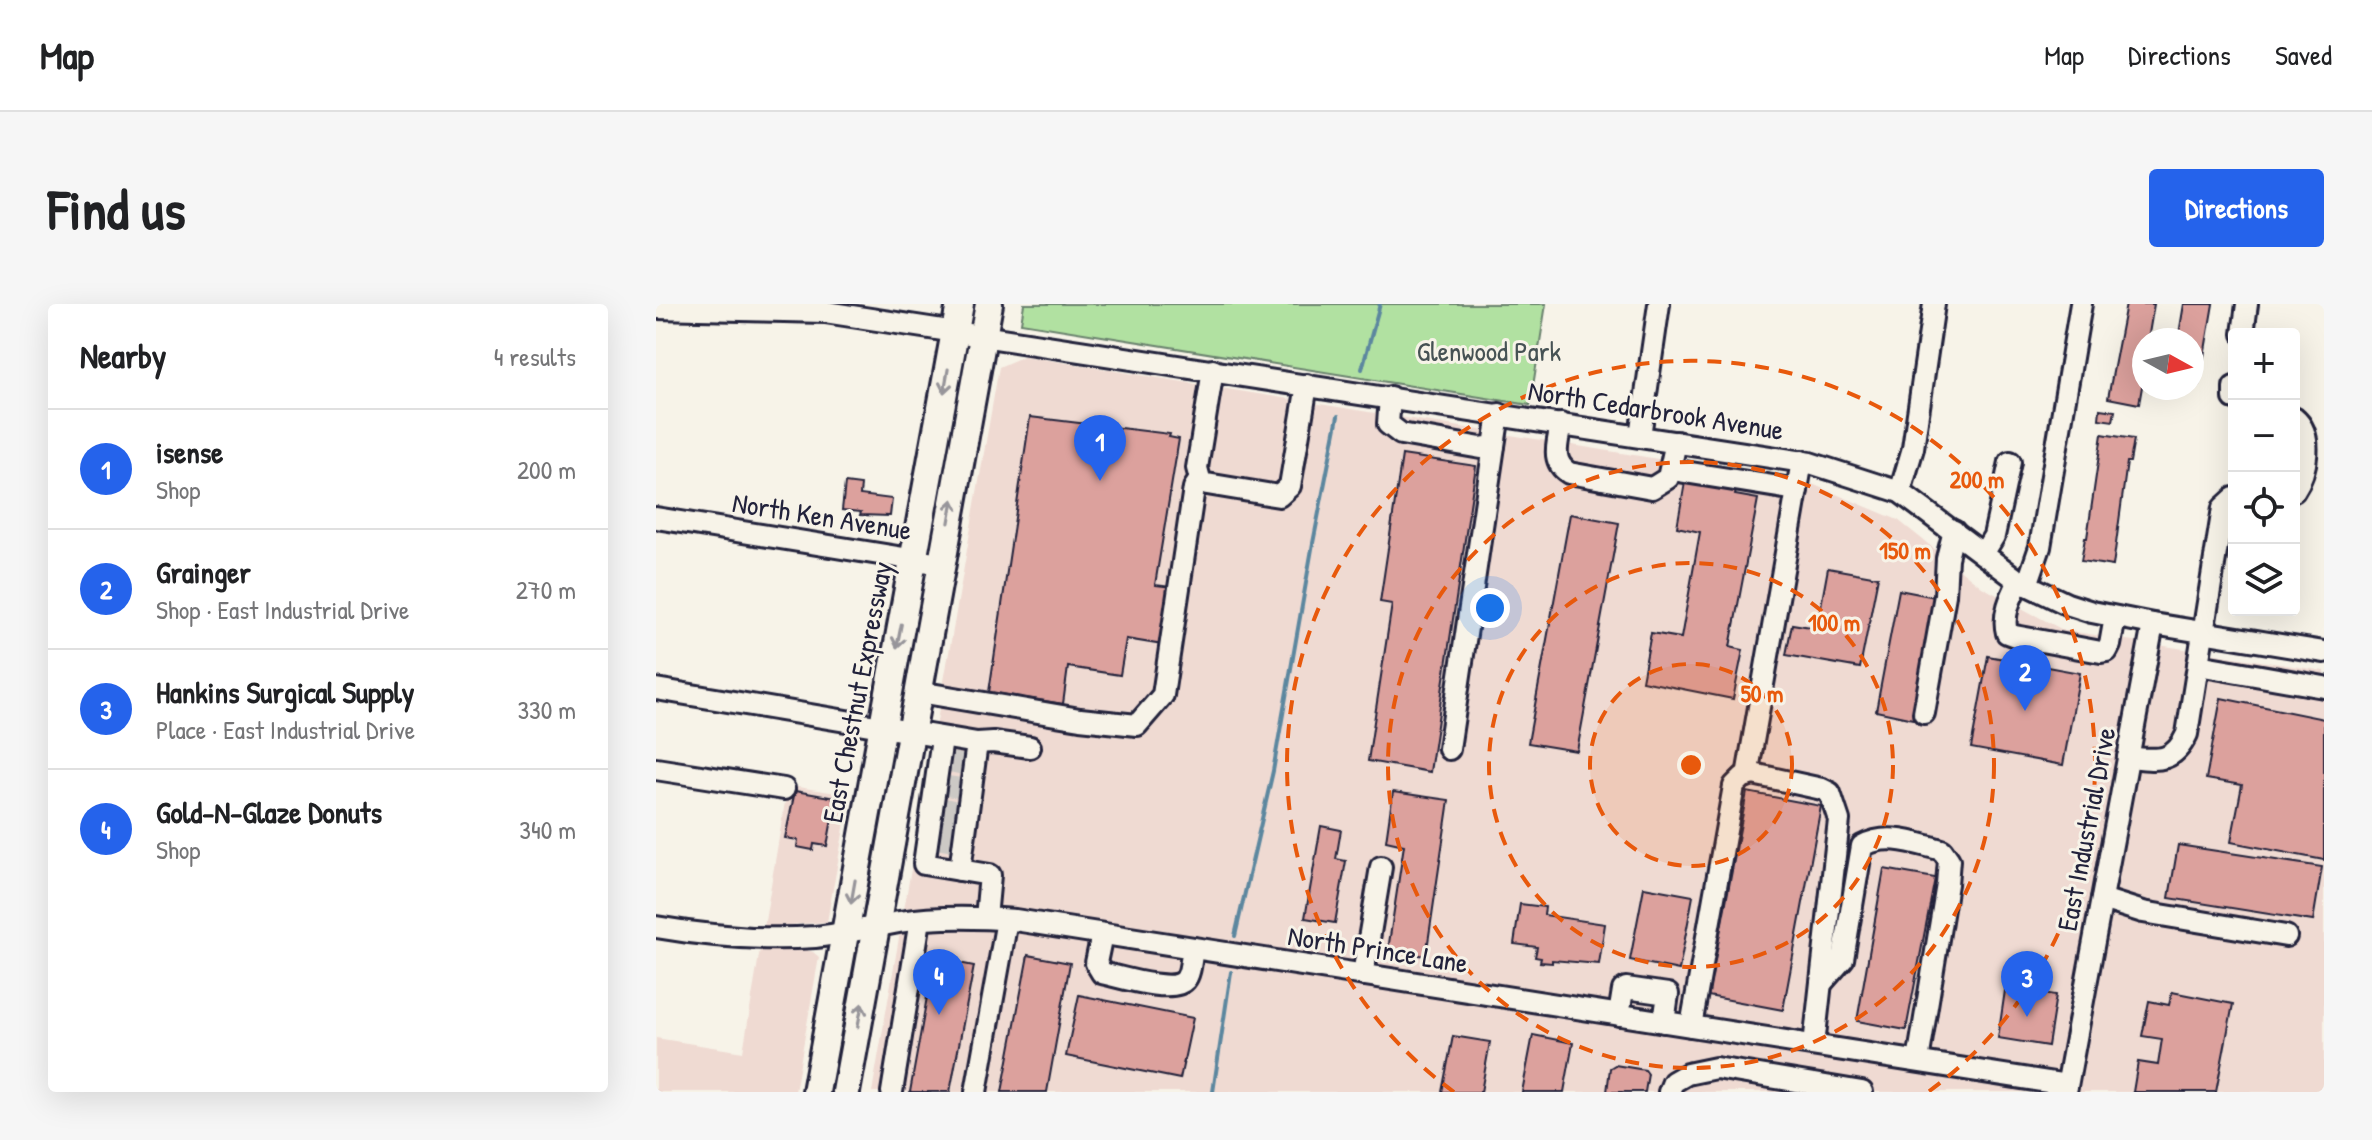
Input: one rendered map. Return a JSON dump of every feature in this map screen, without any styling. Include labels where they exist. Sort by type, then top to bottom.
[{"type":"main road","name":"East Chestnut Expressway","points":[[816,1092],[960,304]]},
{"type":"main road","name":"East Chestnut Expressway","points":[[846,1092],[989,304]]},
{"type":"street","points":[[1640,436],[1659,304]]},
{"type":"street","points":[[1900,492],[1913,448],[1934,304]]},
{"type":"street","points":[[2081,304],[2040,547],[2023,583],[2008,603],[2005,625],[2007,633],[2101,652],[2107,651],[2110,645],[2115,617]]},
{"type":"street","points":[[2244,328],[2247,304]]},
{"type":"street","name":"North Cedarbrook Avenue","points":[[656,308],[854,310],[956,331],[1802,461],[1900,492],[2023,583],[2067,604],[2115,617],[2324,652]]},
{"type":"street","points":[[1213,370],[1197,468],[1201,483],[1279,496],[1290,486],[1307,385]]},
{"type":"street","points":[[1390,397],[1388,424],[1401,434],[1481,448],[1494,446]]},
{"type":"street","points":[[1449,749],[1499,414]]},
{"type":"street","points":[[1561,424],[1556,458],[1561,468],[1569,473],[1652,488],[1661,484],[1672,470],[1676,442]]},
{"type":"street","points":[[2300,425],[2306,441],[2300,481]]},
{"type":"street","points":[[1747,776],[1802,461]]},
{"type":"street","points":[[1983,554],[1994,536],[2010,462]]},
{"type":"street","points":[[1672,470],[1797,490]]},
{"type":"street","points":[[919,692],[1080,719],[1137,725],[1163,695],[1194,488],[1200,479]]},
{"type":"street","points":[[2128,757],[2158,760],[2169,757],[2181,746],[2187,734],[2201,632],[2223,508],[2228,502]]},
{"type":"street","name":"North Ken Avenue","points":[[656,518],[941,564]]},
{"type":"street","points":[[1924,713],[1945,595],[1947,558],[1954,531]]},
{"type":"street","name":"East Industrial Drive","points":[[2067,1088],[2153,624]]},
{"type":"street","points":[[2198,665],[2324,687]]},
{"type":"street","points":[[656,689],[882,726],[942,739],[1030,747]]},
{"type":"street","points":[[942,739],[957,763],[948,825],[924,864],[1000,877],[986,918]]},
{"type":"street","points":[[960,870],[948,825],[953,787],[957,763],[977,743]]},
{"type":"street","points":[[656,769],[784,789]]},
{"type":"street","points":[[1691,1026],[1734,786],[1753,774],[1830,793],[1839,820],[1814,1045]]},
{"type":"street","points":[[1821,984],[1843,959],[1862,846],[1873,840],[1897,838],[1942,850],[1949,860],[1947,884],[1918,1061]]},
{"type":"street","points":[[1363,975],[1381,867]]},
{"type":"street","points":[[2102,899],[2143,912],[2286,936]]},
{"type":"street","points":[[892,1092],[920,920]]},
{"type":"street","name":"North Prince Lane","points":[[656,927],[777,939],[845,933],[920,920],[1007,920],[1918,1061],[2067,1088]]},
{"type":"street","points":[[976,1092],[1007,920]]},
{"type":"street","points":[[1102,934],[1096,963],[1102,973],[1170,987],[1184,982],[1188,976],[1193,948]]},
{"type":"street","points":[[1619,1015],[1623,990],[1626,988],[1661,991],[1668,994],[1664,1022]]},
{"type":"street","points":[[1669,1092],[1673,1082],[1687,1074],[1716,1068],[1862,1092]]},
{"type":"shaded area","points":[[1024,356],[1812,484],[1898,520],[1982,587],[2063,630],[2324,671],[2324,1092],[872,1092],[999,367]]},
{"type":"shaded area","points":[[791,786],[850,795],[827,922],[764,927],[786,796]]},
{"type":"shaded area","points":[[793,946],[819,957],[795,1092],[656,1092],[656,1038],[743,1052],[760,949]]},
{"type":"green space","name":"Glenwood Park","points":[[1024,304],[1546,304],[1530,405],[1021,323]]},
{"type":"building","points":[[2126,304],[2154,304],[2150,328],[2132,328],[2132,400],[2140,400],[2139,404],[2108,398]]},
{"type":"building","points":[[2184,304],[2213,304],[2204,356],[2204,328],[2180,328]]},
{"type":"building","points":[[2100,409],[2115,411],[2113,421],[2099,419]]},
{"type":"building","points":[[1030,417],[1170,434],[1169,437],[1179,439],[1155,585],[1172,587],[1163,645],[1126,639],[1120,675],[1068,667],[1063,704],[989,692]]},
{"type":"building","points":[[2102,434],[2134,439],[2130,462],[2127,462],[2113,566],[2081,561]]},
{"type":"building","points":[[1402,455],[1476,466],[1430,772],[1368,761],[1392,604],[1380,602]]},
{"type":"building","points":[[1685,482],[1736,491],[1735,495],[1758,499],[1730,647],[1743,650],[1733,699],[1642,681],[1651,633],[1681,638],[1700,532],[1677,527]]},
{"type":"building","points":[[845,483],[861,485],[860,495],[892,499],[890,516],[860,515],[861,512],[842,510]]},
{"type":"building","points":[[1570,514],[1619,523],[1577,751],[1528,743]]},
{"type":"building","points":[[1828,568],[1878,577],[1860,668],[1786,655],[1792,624],[1817,628]]},
{"type":"building","points":[[1899,590],[1935,597],[1913,719],[1876,711]]},
{"type":"building","points":[[1988,656],[2080,673],[2063,765],[1971,748]]},
{"type":"building","points":[[2221,698],[2324,719],[2324,860],[2231,842],[2242,785],[2206,779]]},
{"type":"building","points":[[795,791],[836,798],[827,846],[814,844],[813,850],[797,847],[798,840],[785,838]]},
{"type":"building","points":[[1393,792],[1449,800],[1426,956],[1388,950],[1404,845],[1386,841]]},
{"type":"building","points":[[1747,792],[1821,806],[1783,1010],[1708,996]]},
{"type":"building","points":[[1321,826],[1341,830],[1336,859],[1346,861],[1335,923],[1305,918]]},
{"type":"building","points":[[2178,845],[2322,867],[2313,921],[2169,898]]},
{"type":"building","points":[[1884,869],[1935,878],[1906,1030],[1857,1021]]},
{"type":"building","points":[[1644,887],[1693,896],[1679,970],[1630,960]]},
{"type":"building","points":[[1520,904],[1545,907],[1544,915],[1605,924],[1599,964],[1552,960],[1552,963],[1540,962],[1541,958],[1535,957],[1537,947],[1514,944]]},
{"type":"building","points":[[1028,955],[1070,963],[1047,1092],[1002,1092]]},
{"type":"building","points":[[934,958],[974,966],[950,1092],[910,1092]]},
{"type":"building","points":[[2008,970],[2045,975],[2042,993],[2056,995],[2048,1046],[1998,1038]]},
{"type":"building","points":[[2172,992],[2233,1004],[2216,1092],[2133,1092],[2138,1062],[2158,1065],[2162,1039],[2142,1036],[2149,1001],[2169,1005]]},
{"type":"building","points":[[1079,995],[1193,1018],[1180,1079],[1066,1056]]},
{"type":"building","points":[[1533,1035],[1573,1043],[1564,1092],[1522,1092]]},
{"type":"building","points":[[1453,1036],[1490,1042],[1481,1092],[1442,1092]]},
{"type":"building","points":[[1615,1065],[1645,1070],[1648,1074],[1645,1092],[1607,1092],[1610,1068]]},
{"type":"waterway","points":[[1362,369],[1380,304]]},
{"type":"waterway","points":[[1235,936],[1273,771],[1338,416]]},
{"type":"waterway","points":[[1213,1092],[1231,972]]},
{"type":"tunnel","points":[[950,762],[964,765]]},
{"type":"tunnel","points":[[946,786],[961,788]]},
{"type":"tunnel","points":[[944,808],[957,811]]},
{"type":"tunnel","points":[[940,824],[955,827]]},
{"type":"tunnel","points":[[937,839],[953,842]]},
{"type":"place","name":"isense","points":[[1100,481]]},
{"type":"place","name":"Grainger","points":[[2025,711]]},
{"type":"place","name":"Gold-N-Glaze Donuts","points":[[939,1015]]},
{"type":"place","name":"Hankins Surgical Supply","points":[[2027,1017]]}]
